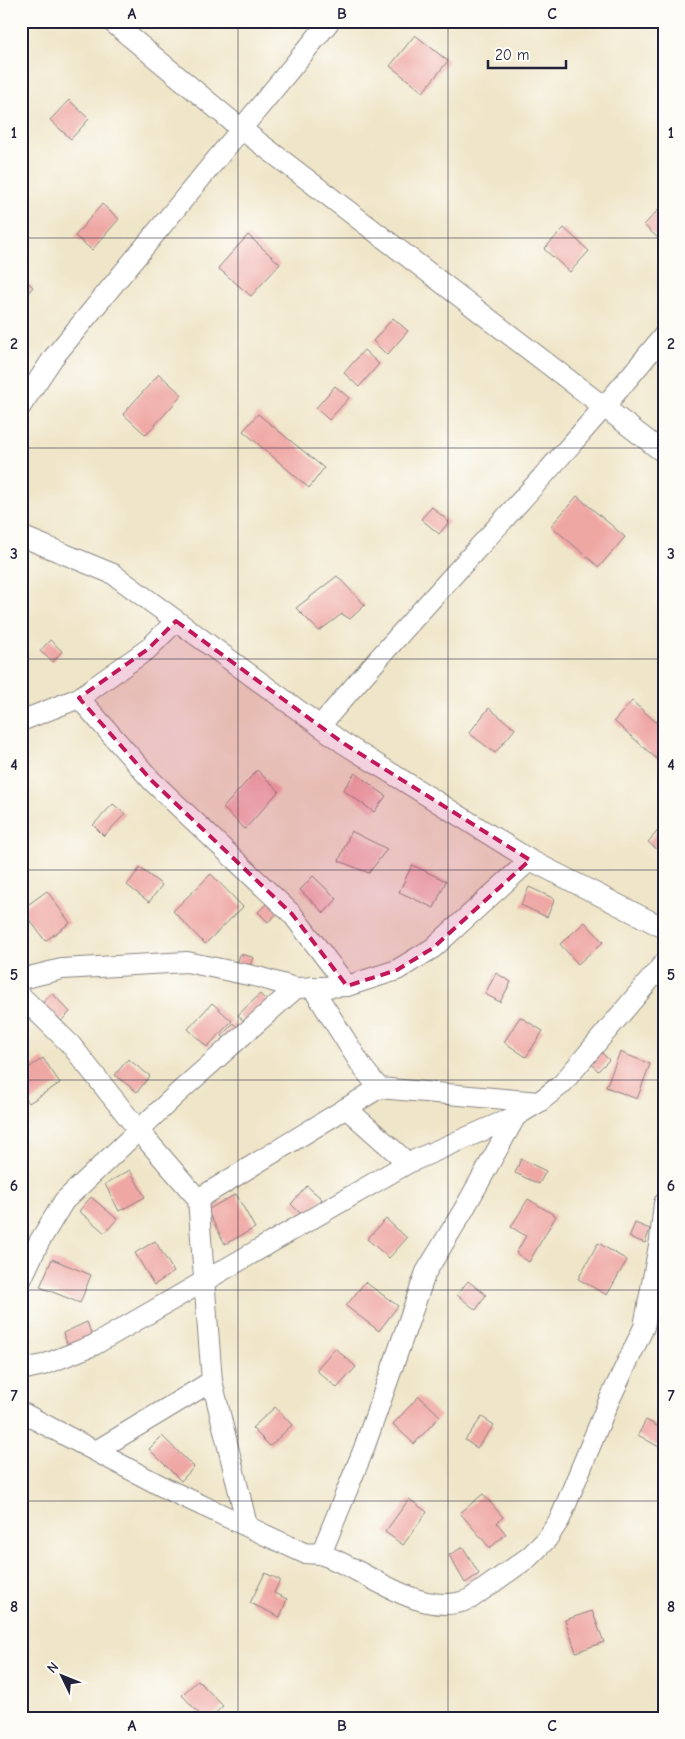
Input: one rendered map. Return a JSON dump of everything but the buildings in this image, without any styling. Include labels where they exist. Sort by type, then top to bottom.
[{"type":"street","points":[[111,21],[240,128],[604,409],[664,453]]},
{"type":"street","points":[[21,406],[53,358],[240,128],[330,21]]},
{"type":"street","points":[[320,726],[373,663],[604,409],[664,335]]},
{"type":"street","points":[[21,536],[114,574],[342,743],[530,860],[664,928]]},
{"type":"street","points":[[21,721],[79,698],[148,649],[176,621]]},
{"type":"street","points":[[79,698],[152,781],[292,914],[347,986]]},
{"type":"street","points":[[21,979],[62,969],[187,962],[304,988],[347,986],[396,970],[433,948],[530,860]]},
{"type":"street","points":[[21,1370],[42,1365],[94,1345],[408,1163],[516,1116],[539,1102],[562,1084],[664,963]]},
{"type":"street","points":[[304,988],[379,1088]]},
{"type":"street","points":[[21,1280],[39,1242],[64,1200],[179,1092],[304,988]]},
{"type":"street","points":[[21,996],[71,1045],[139,1131],[198,1199],[212,1381],[247,1525]]},
{"type":"street","points":[[198,1199],[379,1088],[539,1102]]},
{"type":"street","points":[[346,1108],[408,1163]]},
{"type":"street","points":[[322,1554],[362,1452],[426,1272],[463,1211],[516,1116]]},
{"type":"street","points":[[21,1412],[169,1490],[304,1553],[322,1554],[404,1595],[448,1605],[470,1599],[529,1557],[547,1539],[560,1519],[608,1403],[644,1327],[660,1240],[664,1204]]},
{"type":"street","points":[[96,1451],[212,1381]]},
{"type":"highlighted area","points":[[176,621],[343,743],[530,860],[433,948],[397,970],[347,986],[292,914],[152,781],[79,698],[148,649]]}]
